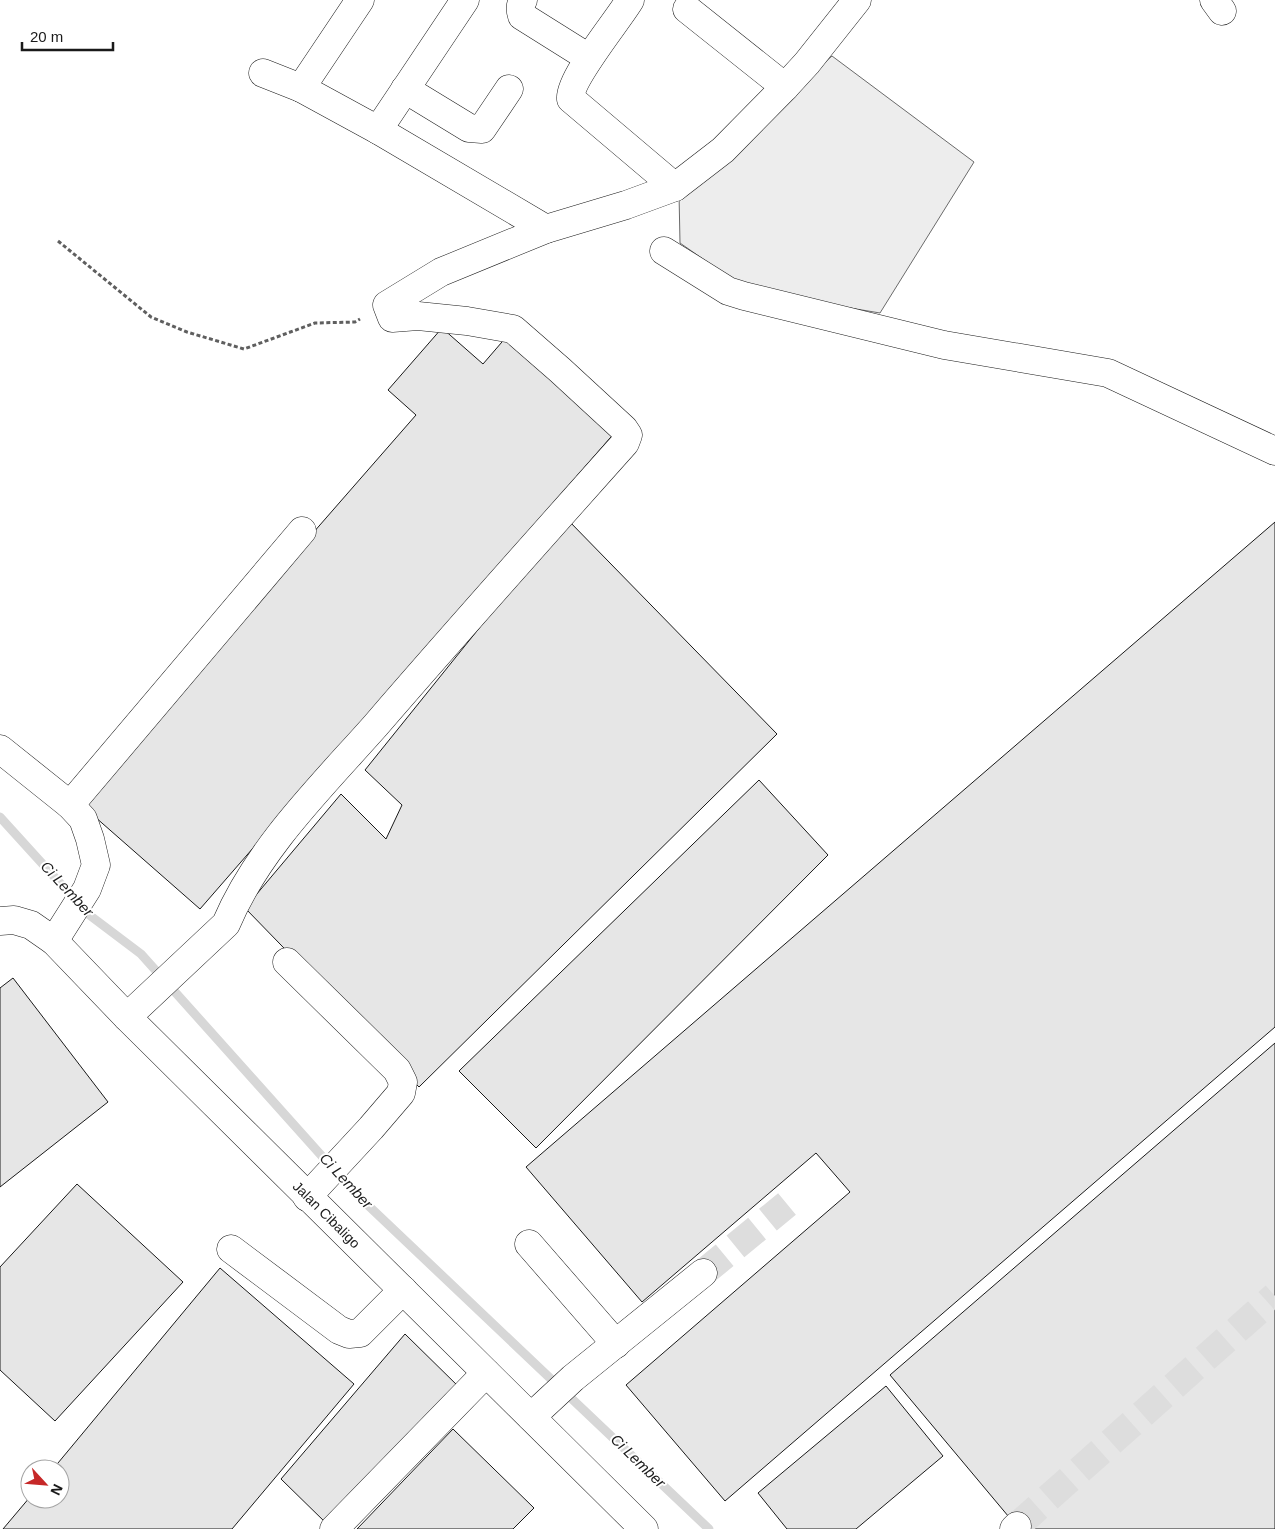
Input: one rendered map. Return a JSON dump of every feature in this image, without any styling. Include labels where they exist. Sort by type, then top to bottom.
[{"type":"street","points":[[301,88],[360,0]]},
{"type":"street","points":[[378,130],[465,0]]},
{"type":"street","points":[[523,0],[521,3],[522,16],[589,58]]},
{"type":"street","points":[[630,0],[589,58],[571,92],[571,99],[674,187]]},
{"type":"street","points":[[127,1018],[226,924],[234,905],[278,836],[625,444],[628,435],[624,429],[512,329],[467,321],[418,316],[392,318],[388,305],[441,272],[546,229],[626,205],[674,187],[723,150],[807,63],[858,0]]},
{"type":"street","points":[[687,9],[785,86]]},
{"type":"street","points":[[263,73],[301,88],[378,130],[546,229]]},
{"type":"street","points":[[405,90],[469,128],[477,130],[482,129],[509,89]]},
{"type":"street","points":[[664,251],[728,291],[744,296],[944,345],[1108,373],[1275,451]]},
{"type":"street","points":[[70,805],[302,531]]},
{"type":"street","points":[[0,749],[70,805],[82,819],[90,839],[96,866],[87,889],[61,930]]},
{"type":"street","name":"Jalan Cibaligo","points":[[0,921],[14,920],[61,930],[127,1018],[644,1529]]},
{"type":"street","points":[[287,962],[398,1070],[404,1082],[401,1093],[308,1197]]},
{"type":"street","points":[[529,1244],[616,1344]]},
{"type":"street","points":[[231,1249],[339,1330],[349,1334],[360,1333],[403,1290]]},
{"type":"street","points":[[531,1417],[573,1378],[703,1273]]},
{"type":"street","points":[[334,1529],[486,1373]]},
{"type":"path","points":[[58,241],[151,317],[187,332],[244,349],[315,323],[355,322],[388,305]]},
{"type":"shaded area","points":[[832,56],[974,162],[880,313],[749,291],[680,243],[679,193]]},
{"type":"building","points":[[442,328],[483,364],[508,335],[617,430],[200,909],[78,802],[416,415],[388,390]]},
{"type":"building","points":[[567,519],[777,734],[419,1087],[245,908],[341,794],[386,839],[402,805],[365,770]]},
{"type":"building","points":[[1275,522],[1275,1027],[725,1501],[626,1385],[850,1192],[816,1153],[642,1302],[526,1167]]},
{"type":"building","points":[[759,780],[828,855],[536,1148],[459,1071]]},
{"type":"building","points":[[13,978],[108,1102],[0,1187],[0,988]]},
{"type":"building","points":[[1275,1043],[1275,1529],[1019,1529],[890,1375]]},
{"type":"building","points":[[77,1184],[183,1282],[55,1421],[0,1370],[0,1267]]},
{"type":"building","points":[[220,1268],[354,1384],[232,1529],[3,1529],[20,1509],[70,1509],[70,1459],[61,1459]]},
{"type":"building","points":[[405,1334],[461,1389],[327,1524],[281,1479]]},
{"type":"building","points":[[886,1386],[943,1456],[856,1529],[787,1529],[758,1493]]},
{"type":"building","points":[[453,1429],[534,1508],[513,1529],[357,1529]]},
{"type":"waterway","name":"Ci Lember","points":[[0,817],[88,914],[141,954],[354,1192],[709,1529]]},
{"type":"tunnel","points":[[703,1273],[787,1204]]},
{"type":"tunnel","points":[[1017,1526],[1275,1296]]}]
